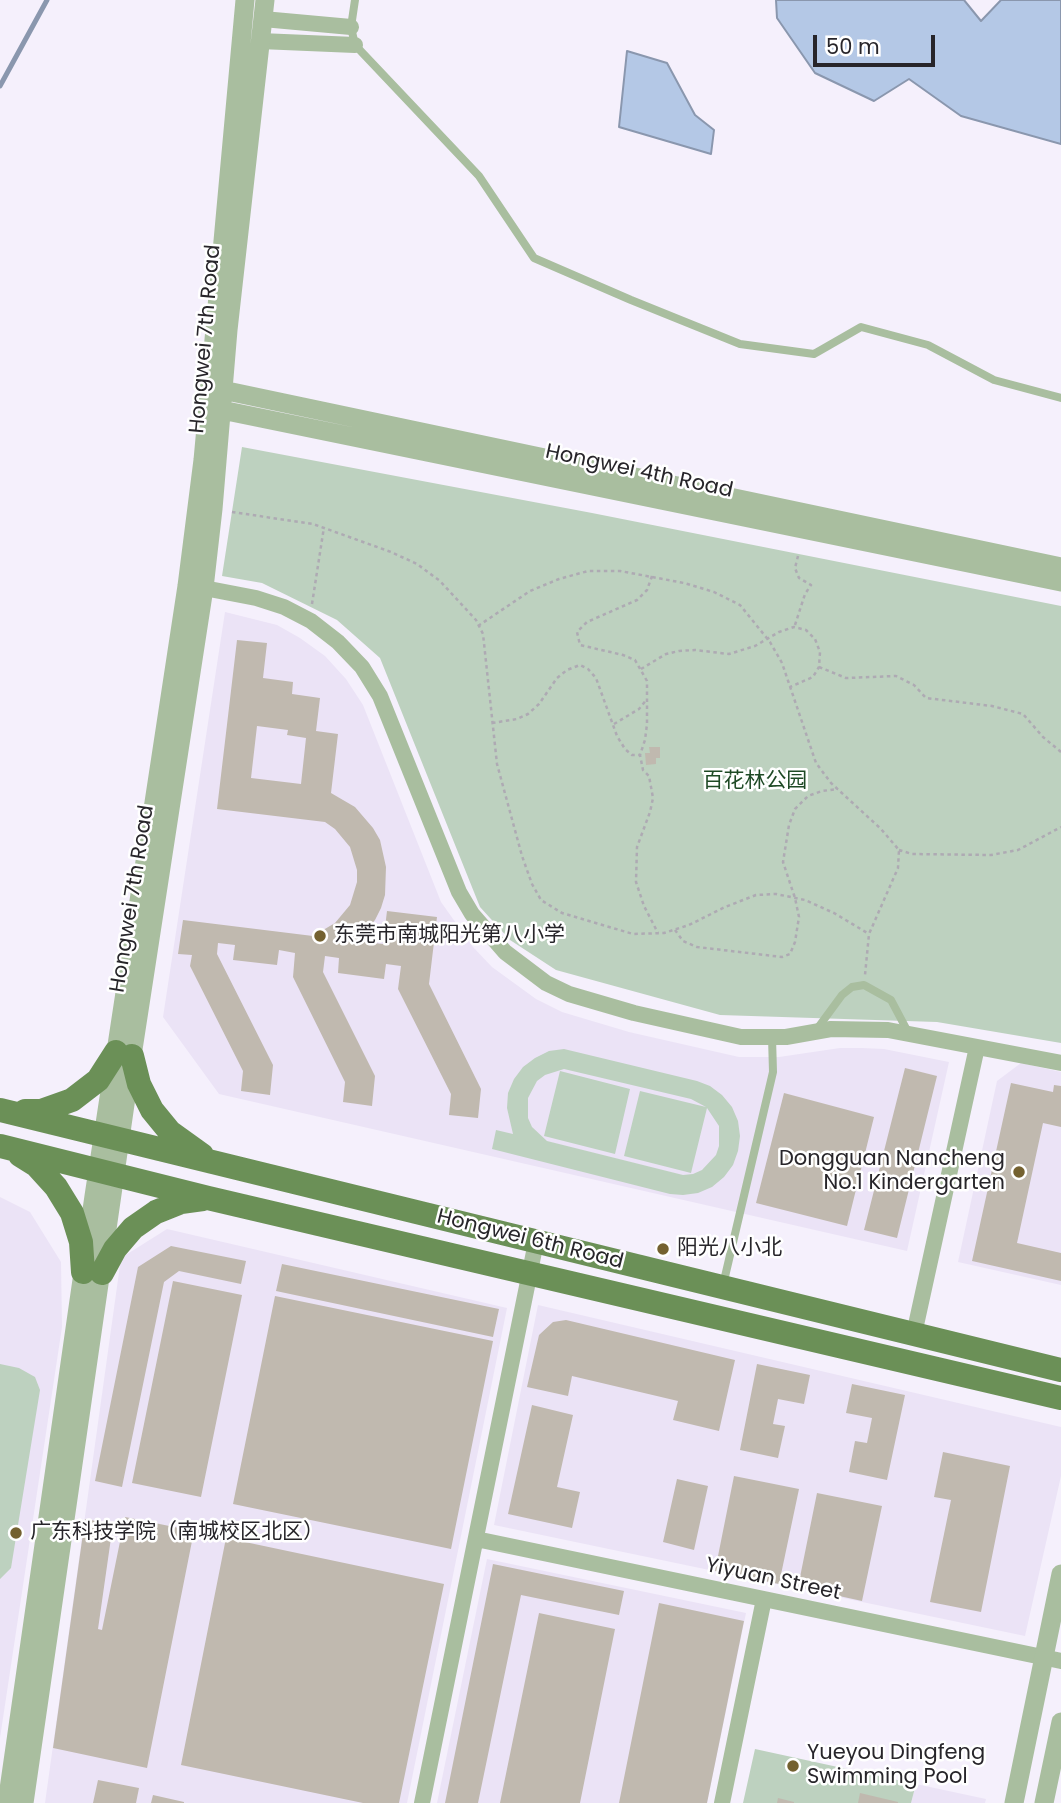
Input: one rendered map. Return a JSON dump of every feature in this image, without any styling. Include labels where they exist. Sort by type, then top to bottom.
[{"type":"main road","points":[[4,1111],[41,1111],[72,1100],[98,1080],[124,1054],[152,1110],[164,1125],[192,1150],[218,1163]]},
{"type":"main road","name":"Hongwei 6th Road","points":[[4,1111],[1061,1370]]},
{"type":"main road","points":[[5,1147],[36,1165],[50,1180],[72,1213],[92,1272],[133,1228],[156,1212],[181,1202],[208,1198]]},
{"type":"main road","name":"Hongwei 6th Road","points":[[5,1147],[208,1198],[1061,1398]]},
{"type":"street","name":"Hongwei 7th Road","points":[[124,1054],[204,588],[213,509],[216,399],[245,0]]},
{"type":"street","name":"Hongwei 7th Road","points":[[7,1803],[113,1138],[187,586],[216,399],[264,9]]},
{"type":"street","points":[[264,9],[351,27]]},
{"type":"street","points":[[260,41],[355,46]]},
{"type":"street","name":"Hongwei 4th Road","points":[[216,399],[1061,567]]},
{"type":"street","name":"Hongwei 4th Road","points":[[216,399],[1061,582]]},
{"type":"street","points":[[204,588],[256,598],[284,607],[311,621],[354,658],[380,696],[458,892],[472,914],[505,952],[525,969],[569,994],[634,1013],[741,1037],[772,1037],[831,1029],[888,1030],[1061,1063]]},
{"type":"street","points":[[914,1334],[977,1046]]},
{"type":"street","points":[[422,1803],[536,1242]]},
{"type":"street","name":"Hongwei 7th Road","points":[[24,1803],[92,1272]]},
{"type":"street","name":"Yiyuan Street","points":[[476,1539],[1052,1659]]},
{"type":"street","points":[[1014,1803],[1052,1659],[1061,1574]]},
{"type":"street","points":[[722,1803],[764,1599]]},
{"type":"street","points":[[1044,1803],[1061,1722]]},
{"type":"lane","points":[[355,0],[351,27],[355,46],[479,176],[534,258],[740,344],[814,354],[861,327],[928,345],[994,380],[1061,398]]},
{"type":"lane","points":[[814,1032],[842,995],[852,988],[864,985],[891,1000],[909,1034]]},
{"type":"lane","points":[[722,1288],[773,1072],[772,1037]]},
{"type":"path","points":[[213,509],[324,527],[391,552],[417,564],[440,581],[476,620],[483,634],[497,764],[522,856],[541,900],[562,913],[633,934],[675,930],[756,895],[776,894],[796,898],[834,913],[869,934]]},
{"type":"path","points":[[311,621],[314,581],[324,527]]},
{"type":"path","points":[[641,669],[651,661],[679,651],[729,654],[755,646],[794,626],[811,585],[799,578],[795,568],[798,556]]},
{"type":"path","points":[[478,626],[530,591],[588,571],[620,571],[652,576],[714,592],[740,605],[768,639],[782,663],[816,763],[899,850],[912,854],[991,855],[1018,850],[1061,827]]},
{"type":"path","points":[[652,576],[647,590],[637,600],[587,622],[576,632],[580,645],[635,660],[647,681],[645,740],[640,755],[643,770],[649,776],[653,797],[637,847],[636,882],[644,906],[658,933]]},
{"type":"path","points":[[790,687],[813,677],[819,667],[820,652],[815,639],[806,630],[794,626]]},
{"type":"path","points":[[492,723],[517,719],[528,714],[539,704],[557,678],[580,665],[596,678],[617,736],[625,749],[632,755],[640,755]]},
{"type":"path","points":[[819,667],[846,678],[896,676],[914,685],[926,698],[992,706],[1023,713],[1043,737],[1061,752]]},
{"type":"path","points":[[614,724],[639,709],[647,699]]},
{"type":"path","points":[[675,930],[683,941],[697,947],[782,957],[790,954],[799,917],[796,898],[783,862],[784,847],[795,809],[808,796],[822,790],[838,789]]},
{"type":"path","points":[[864,985],[869,934],[898,868],[899,850]]},
{"type":"shaded area","name":"东莞市南城阳光第八小学","points":[[225,612],[277,625],[325,656],[346,679],[363,705],[441,902],[473,947],[492,967],[536,999],[562,1012],[629,1032],[739,1057],[779,1057],[840,1048],[862,1048],[884,1049],[949,1062],[907,1251],[219,1094],[163,1017]]},
{"type":"shaded area","name":"Dongguan Nancheng No.1 Kindergarten","points":[[1021,1063],[1061,1072],[1061,1285],[958,1262],[997,1081]]},
{"type":"shaded area","name":"广东科技学院（南城校区北区）","points":[[0,1197],[30,1212],[61,1262],[62,1327],[0,1738]]},
{"type":"shaded area","points":[[167,1229],[507,1308],[407,1803],[45,1803],[121,1258]]},
{"type":"shaded area","points":[[538,1305],[1061,1427],[1061,1476],[1025,1636],[494,1525]]},
{"type":"shaded area","points":[[487,1559],[746,1613],[707,1803],[437,1803]]},
{"type":"shaded area","points":[[916,1784],[986,1799],[985,1803],[911,1803]]},
{"type":"green space","name":"百花林公园","points":[[242,447],[1061,606],[1061,1043],[937,1022],[720,1015],[556,970],[510,940],[480,907],[380,658],[337,620],[262,583],[222,576]]},
{"type":"green space","points":[[564,1049],[710,1086],[732,1107],[738,1121],[740,1136],[733,1165],[712,1187],[683,1195],[492,1149],[496,1130],[513,1134],[507,1108],[508,1093],[514,1079],[523,1067],[549,1051]],"holes":[[[564,1069],[691,1099],[706,1107],[640,1091],[624,1156],[691,1173],[707,1108],[719,1126],[719,1146],[716,1155],[702,1170],[693,1174],[683,1175],[547,1141],[532,1127],[528,1118],[528,1098],[537,1081],[545,1075]]]},
{"type":"green space","points":[[560,1071],[630,1089],[615,1154],[544,1136]]},
{"type":"green space","points":[[0,1364],[19,1368],[35,1377],[40,1390],[11,1568],[0,1579]]},
{"type":"green space","name":"Yueyou Dingfeng Swimming Pool","points":[[755,1749],[916,1784],[911,1803],[743,1803]]},
{"type":"water","points":[[776,0],[964,0],[981,21],[1001,0],[1061,0],[1061,144],[961,116],[909,79],[874,101],[815,73],[777,18]]},
{"type":"water","points":[[627,51],[667,63],[695,115],[714,130],[711,154],[619,127]]},
{"type":"building","points":[[237,640],[267,643],[263,678],[293,682],[292,694],[320,698],[316,731],[338,734],[331,793],[355,807],[380,840],[386,867],[385,895],[375,920],[357,941],[383,944],[387,911],[437,917],[429,984],[481,1089],[478,1118],[449,1115],[451,1094],[398,989],[401,966],[386,964],[384,979],[338,973],[339,958],[325,956],[323,972],[375,1076],[372,1106],[343,1102],[345,1082],[293,977],[295,953],[279,950],[277,965],[233,960],[235,945],[218,943],[217,954],[273,1065],[270,1095],[241,1091],[243,1071],[190,966],[192,955],[178,954],[183,920],[313,936],[335,923],[350,905],[357,882],[357,870],[350,847],[335,829],[325,822],[217,809]],"holes":[[[257,726],[288,730],[287,735],[306,738],[301,784],[251,778]]]},
{"type":"building","points":[[649,747],[660,747],[660,758],[656,758],[656,764],[646,765],[645,753],[650,753]]},
{"type":"building","points":[[905,1068],[937,1076],[897,1238],[864,1230]]},
{"type":"building","points":[[1011,1083],[1053,1092],[1054,1085],[1061,1086],[1061,1127],[1043,1123],[1017,1243],[1061,1253],[1061,1281],[972,1261]]},
{"type":"building","points":[[784,1093],[874,1117],[847,1226],[756,1203]]},
{"type":"building","points":[[171,1246],[246,1261],[241,1284],[179,1271],[164,1282],[122,1487],[95,1481],[138,1267]]},
{"type":"building","points":[[282,1264],[499,1309],[493,1337],[276,1291]]},
{"type":"building","points":[[173,1281],[242,1295],[201,1497],[132,1483]]},
{"type":"building","points":[[275,1296],[493,1341],[451,1549],[233,1504]]},
{"type":"building","points":[[566,1320],[735,1360],[719,1431],[673,1420],[678,1401],[572,1376],[568,1396],[527,1387],[539,1335],[553,1322]]},
{"type":"building","points":[[757,1364],[810,1375],[804,1404],[778,1399],[773,1424],[785,1426],[778,1458],[740,1450]]},
{"type":"building","points":[[852,1384],[905,1395],[887,1480],[849,1472],[855,1441],[867,1443],[872,1418],[846,1413]]},
{"type":"building","points":[[532,1405],[573,1415],[557,1487],[580,1492],[572,1528],[508,1514]]},
{"type":"building","points":[[943,1452],[1010,1466],[981,1612],[930,1602],[951,1500],[934,1497]]},
{"type":"building","points":[[734,1476],[799,1489],[779,1584],[715,1571]]},
{"type":"building","points":[[677,1479],[708,1486],[694,1550],[663,1542]]},
{"type":"building","points":[[817,1493],[882,1506],[862,1601],[798,1587]]},
{"type":"building","points":[[125,1517],[194,1531],[147,1768],[53,1748],[85,1519],[113,1524],[98,1629],[102,1630]]},
{"type":"building","points":[[226,1538],[444,1584],[399,1803],[363,1803],[181,1765]]},
{"type":"building","points":[[493,1564],[624,1591],[619,1615],[521,1595],[478,1803],[445,1803]]},
{"type":"building","points":[[659,1603],[744,1621],[707,1803],[619,1803]]},
{"type":"building","points":[[539,1613],[615,1629],[580,1803],[500,1803]]},
{"type":"building","points":[[98,1780],[139,1788],[136,1803],[93,1803]]},
{"type":"building","points":[[860,1793],[898,1802],[898,1803],[858,1803]]},
{"type":"building","points":[[153,1795],[184,1802],[184,1803],[151,1803]]},
{"type":"building","points":[[778,1798],[794,1802],[794,1803],[777,1803]]},
{"type":"waterway","points":[[0,86],[47,0]]},
{"type":"place","name":"东莞市南城阳光第八小学","points":[[320,936]]},
{"type":"place","name":"Dongguan Nancheng No.1 Kindergarten","points":[[1019,1172]]},
{"type":"place","name":"阳光八小北","points":[[663,1249]]},
{"type":"place","name":"广东科技学院（南城校区北区）","points":[[16,1533]]},
{"type":"place","name":"Yueyou Dingfeng Swimming Pool","points":[[793,1766]]}]
